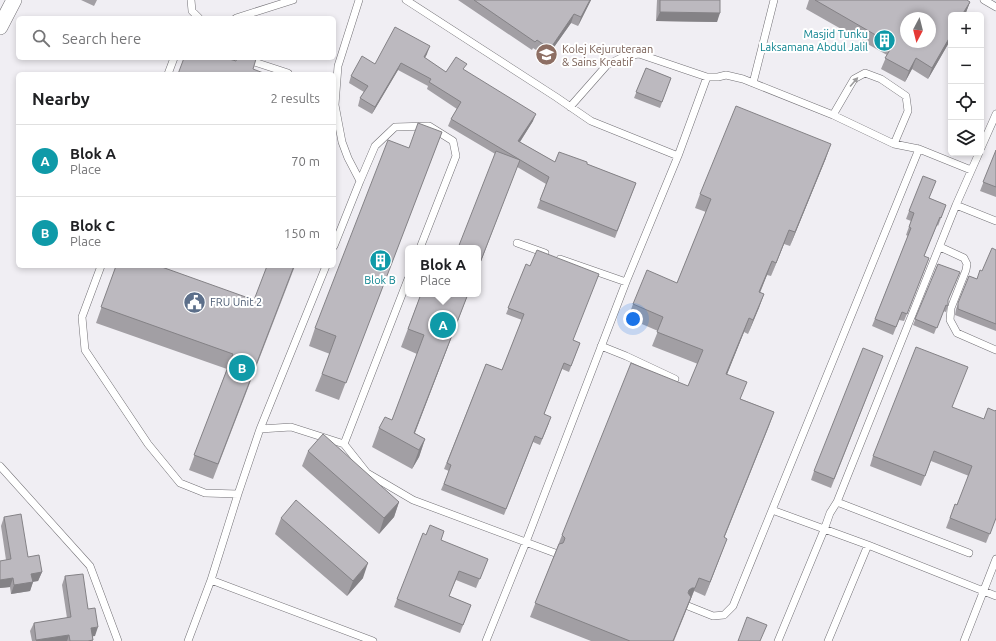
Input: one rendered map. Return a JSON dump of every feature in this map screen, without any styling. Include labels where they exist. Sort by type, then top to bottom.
[{"type":"street","points":[[0,27],[14,0]]},
{"type":"lane","points":[[191,0],[192,11],[197,16]]},
{"type":"lane","points":[[243,16],[293,0]]},
{"type":"lane","points":[[359,0],[338,66],[336,105],[342,142],[348,158],[360,181]]},
{"type":"lane","points":[[406,0],[591,121],[678,156]]},
{"type":"lane","points":[[753,83],[774,0]]},
{"type":"lane","points":[[984,0],[996,7]]},
{"type":"lane","points":[[570,107],[607,65],[625,56],[639,54],[707,77],[726,75],[743,79],[833,115],[894,144],[919,149],[971,170]]},
{"type":"lane","points":[[169,72],[173,60]]},
{"type":"lane","points":[[248,60],[285,72]]},
{"type":"lane","points":[[833,115],[854,79],[865,73],[881,79],[906,96],[908,111],[894,144]]},
{"type":"lane","points":[[486,641],[526,542],[626,282],[678,156],[707,77]]},
{"type":"lane","points":[[984,141],[996,114]]},
{"type":"lane","points":[[336,241],[375,146],[395,127],[429,126],[453,141],[456,156],[421,245]]},
{"type":"lane","points":[[688,606],[712,616],[724,615],[733,606],[919,149]]},
{"type":"lane","points":[[778,641],[830,513],[837,502],[956,205],[978,156]]},
{"type":"lane","points":[[956,205],[996,221]]},
{"type":"lane","points":[[517,244],[626,282]]},
{"type":"lane","points":[[940,247],[964,258],[967,264],[951,308],[950,320],[957,333],[996,350]]},
{"type":"lane","points":[[100,268],[82,317],[85,350],[148,444],[180,483],[205,493],[238,494]]},
{"type":"lane","points":[[188,641],[210,580],[260,429],[325,268]]},
{"type":"lane","points":[[344,444],[405,287]]},
{"type":"lane","points":[[601,346],[675,379]]},
{"type":"lane","points":[[260,429],[291,427],[344,444],[367,473],[413,500],[555,553]]},
{"type":"lane","points":[[0,466],[90,566],[118,641]]},
{"type":"lane","points":[[837,502],[969,553]]},
{"type":"lane","points":[[772,510],[868,545],[996,596]]},
{"type":"lane","points":[[828,641],[868,545]]},
{"type":"lane","points":[[964,641],[996,559]]},
{"type":"lane","points":[[210,580],[373,641]]},
{"type":"building","points":[[474,0],[590,0],[581,17],[574,14],[550,49],[537,40],[535,42]]},
{"type":"building","points":[[660,0],[720,0],[720,13],[660,12]]},
{"type":"building","name":"Masjid Tunku Laksamana Abdul Jalil","points":[[815,0],[967,0],[970,2],[964,12],[948,12],[948,40],[932,68],[916,58],[909,71],[885,58],[893,45]]},
{"type":"building","points":[[395,27],[430,46],[424,57],[446,72],[456,57],[467,64],[463,69],[536,114],[518,141],[555,162],[559,152],[636,183],[617,231],[540,200],[549,177],[451,119],[461,102],[429,82],[431,79],[401,63],[375,107],[360,98],[368,86],[351,76],[362,56],[375,64]]},
{"type":"building","points":[[183,60],[256,60],[253,69],[261,72],[179,72]]},
{"type":"building","points":[[646,68],[671,78],[662,102],[636,92]]},
{"type":"building","points":[[736,106],[831,144],[795,232],[789,230],[776,263],[772,261],[759,292],[764,294],[753,320],[749,318],[726,374],[747,382],[740,399],[774,412],[724,537],[727,539],[710,582],[699,578],[695,588],[689,590],[688,593],[691,597],[673,641],[630,641],[535,603],[559,544],[563,543],[564,541],[565,538],[562,535],[631,363],[688,386],[703,350],[657,332],[663,317],[633,304],[647,270],[677,283],[711,199],[700,194]]},
{"type":"building","points":[[418,123],[442,132],[346,383],[322,374],[336,336],[315,328],[388,140],[409,148]]},
{"type":"building","points":[[996,150],[996,187],[983,182]]},
{"type":"building","points":[[496,151],[520,160],[481,260],[481,245],[459,245]]},
{"type":"building","points":[[923,176],[936,181],[929,198],[946,205],[924,256],[929,258],[907,314],[902,312],[896,327],[875,319],[911,228],[909,227],[914,213],[909,211]]},
{"type":"building","points":[[992,248],[996,250],[996,324],[958,309],[958,303],[969,276],[977,279],[980,270],[982,271]]},
{"type":"building","points":[[537,250],[599,274],[573,340],[580,343],[571,366],[564,363],[544,414],[551,417],[542,439],[535,436],[506,509],[444,484],[451,465],[447,463],[486,364],[502,370],[524,314],[508,308],[526,264],[530,266]]},
{"type":"building","points":[[938,264],[960,272],[948,300],[948,306],[946,305],[937,328],[915,319]]},
{"type":"building","points":[[115,268],[165,268],[254,300],[266,268],[293,268],[218,464],[194,455],[233,354],[101,307]]},
{"type":"building","points":[[420,297],[467,297],[414,433],[425,439],[419,450],[379,428],[385,417],[392,420],[424,335],[408,329]]},
{"type":"building","points":[[916,347],[968,367],[952,407],[984,419],[988,408],[995,411],[996,410],[996,518],[990,534],[950,518],[955,504],[957,505],[972,466],[934,451],[925,476],[873,456]]},
{"type":"building","points":[[863,348],[883,356],[834,479],[814,471]]},
{"type":"building","points":[[323,434],[399,502],[384,518],[308,451]]},
{"type":"building","points":[[296,500],[368,563],[353,581],[281,518]]},
{"type":"building","points":[[21,514],[28,557],[39,555],[42,572],[31,574],[33,582],[14,585],[13,578],[0,580],[0,561],[11,559],[4,517]]},
{"type":"building","points":[[430,525],[444,531],[441,540],[488,559],[480,579],[459,571],[449,596],[471,605],[463,625],[397,599],[423,533],[426,535]]},
{"type":"building","points":[[83,574],[88,609],[95,608],[98,627],[91,628],[93,640],[70,641],[69,635],[36,640],[34,623],[71,617],[65,576]]},
{"type":"building","points":[[747,617],[767,625],[760,641],[738,641]]},
{"type":"place","name":"Masjid Tunku Laksamana Abdul Jalil","points":[[884,40]]},
{"type":"place","name":"Kolej Kejuruteraan & Sains Kreatif","points":[[546,55]]},
{"type":"place","name":"Blok B","points":[[380,260]]},
{"type":"place","name":"FRU Unit 2","points":[[195,302]]},
{"type":"place","name":"Blok A","points":[[443,325]]},
{"type":"place","name":"Blok C","points":[[242,368]]}]
